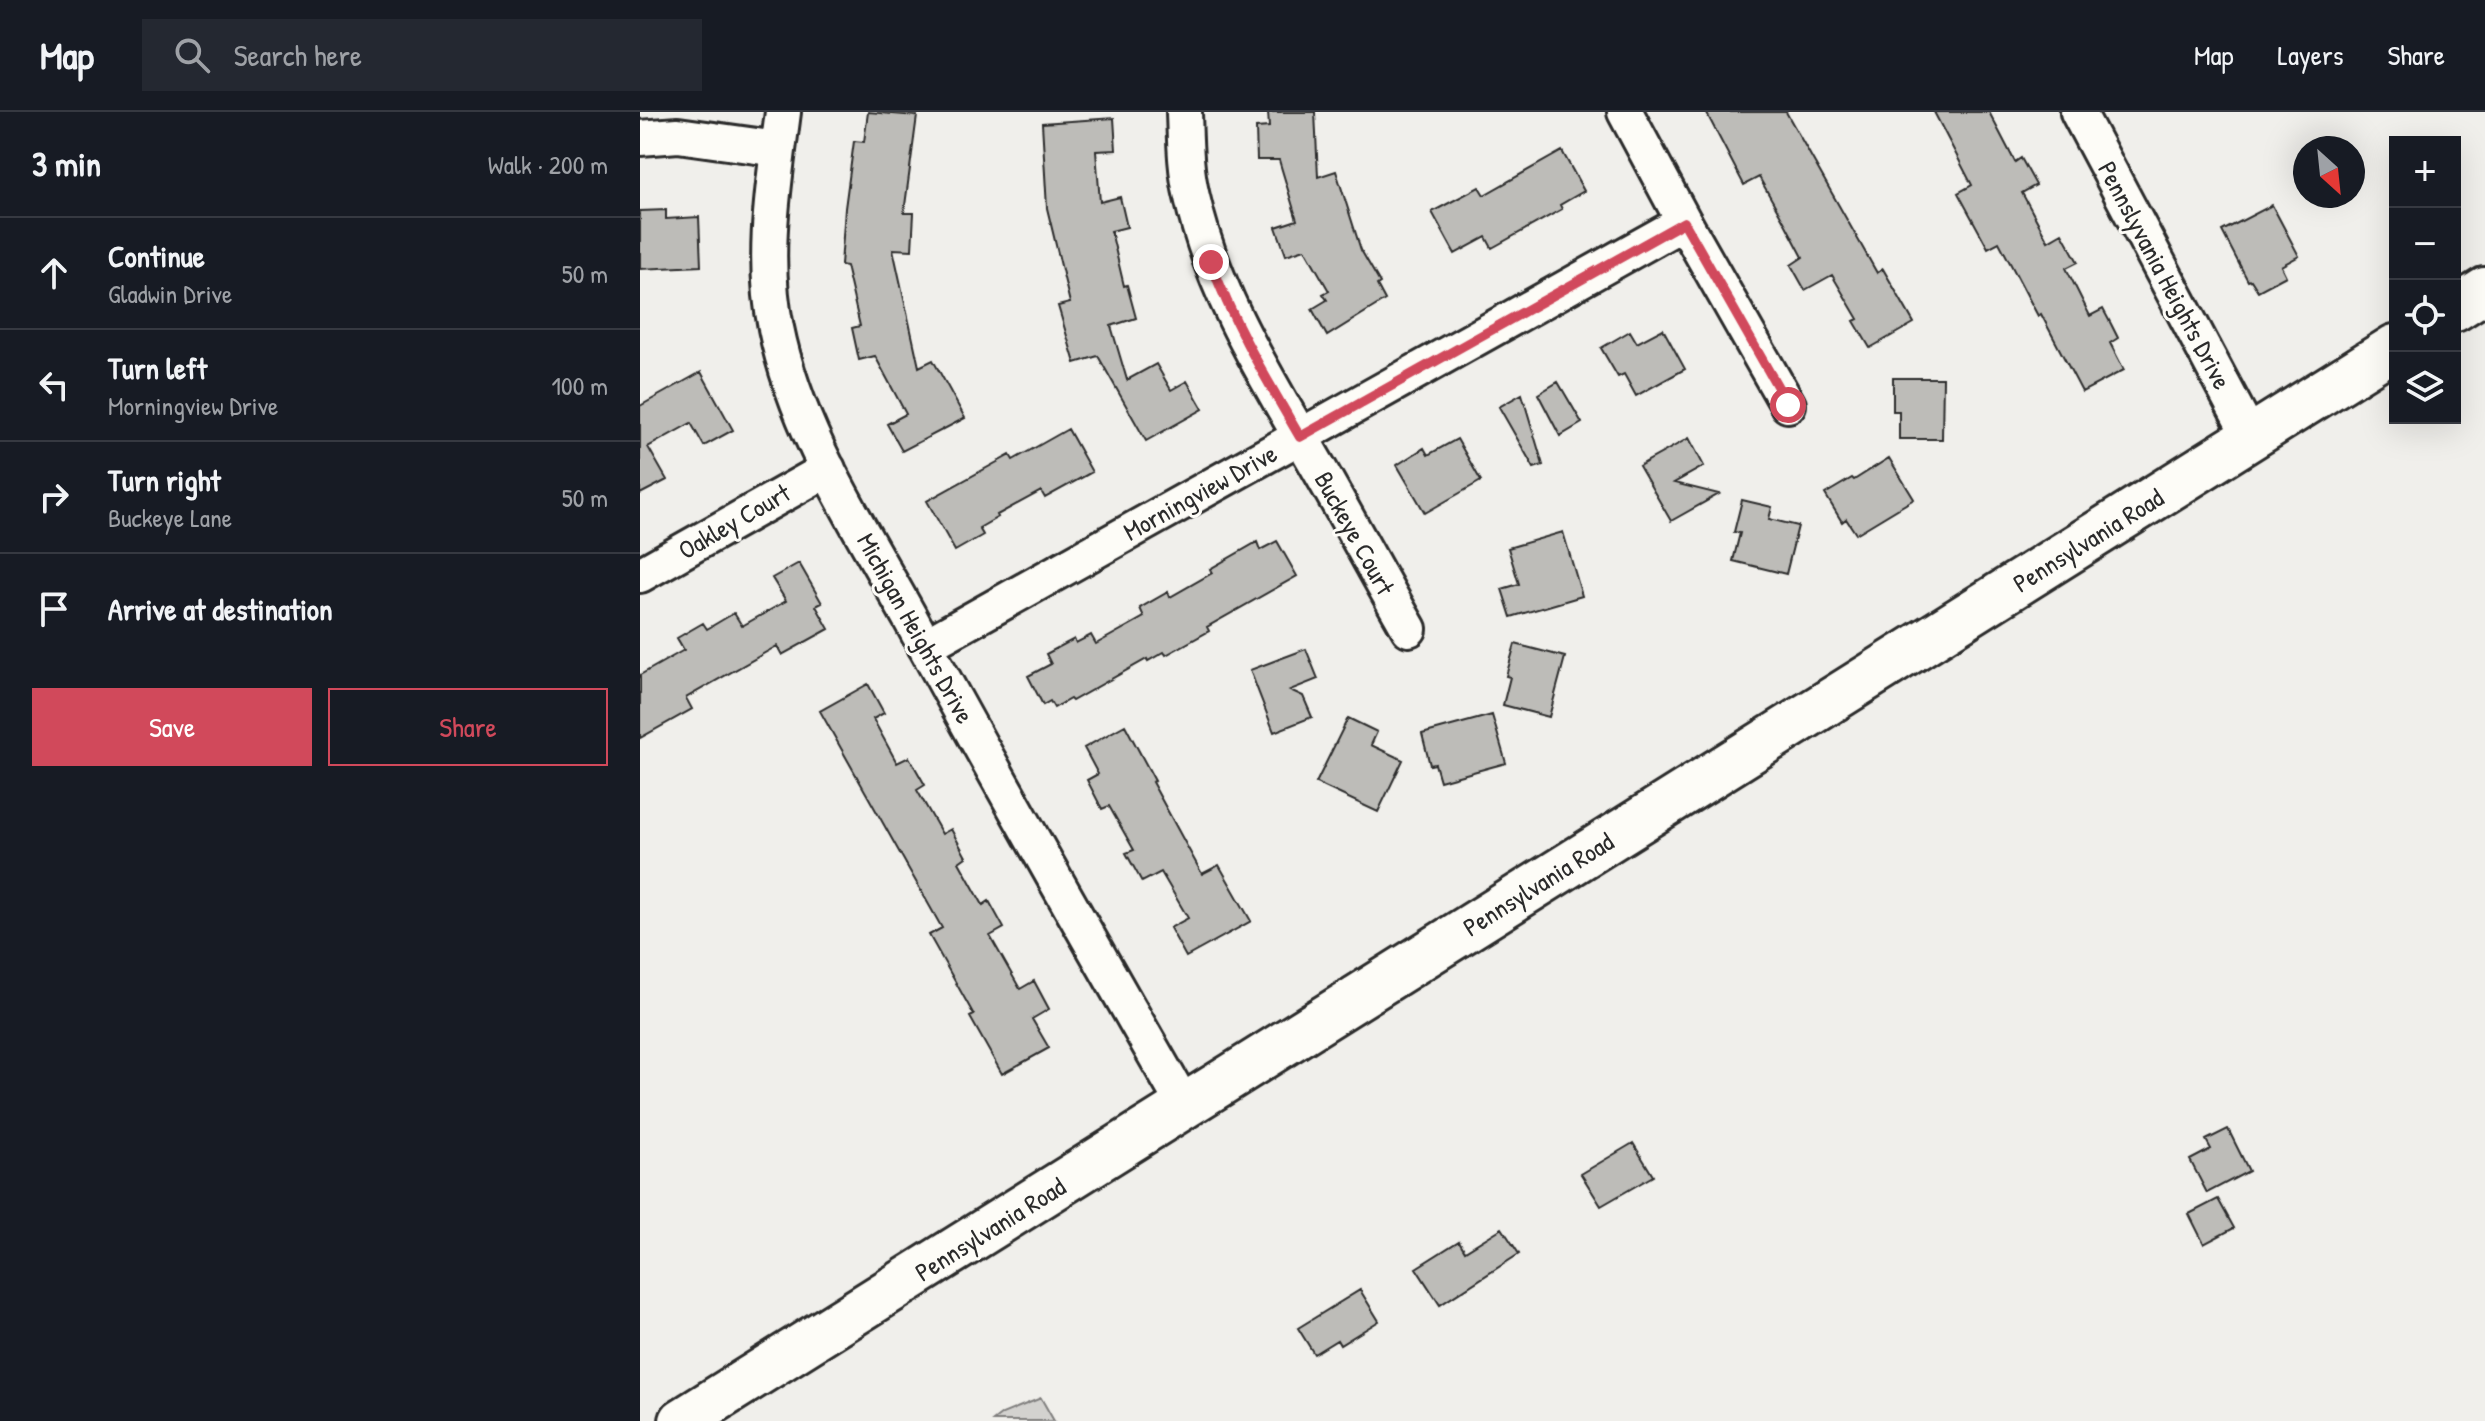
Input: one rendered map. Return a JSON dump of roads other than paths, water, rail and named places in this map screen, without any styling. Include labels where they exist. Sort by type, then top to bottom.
[{"type":"street","name":"Michigan Heights Drive","points":[[783,112],[770,210],[769,251],[775,326],[786,372],[800,411],[828,469],[925,646],[1185,1107]]},
{"type":"street","name":"Buckeye Court","points":[[1184,112],[1185,154],[1191,194],[1219,285],[1258,365],[1409,629]]},
{"type":"street","points":[[1625,112],[1788,405]]},
{"type":"street","name":"Pennslyvania Heights Drive","points":[[2078,112],[2251,438]]},
{"type":"street","points":[[640,138],[678,135],[778,149]]},
{"type":"street","name":"Morningview Drive","points":[[925,646],[1684,222]]},
{"type":"street","points":[[2461,305],[2485,290]]},
{"type":"street","name":"Pennsylvania Road","points":[[682,1421],[2389,351]]},
{"type":"street","name":"Oakley Court","points":[[640,575],[828,469]]}]
